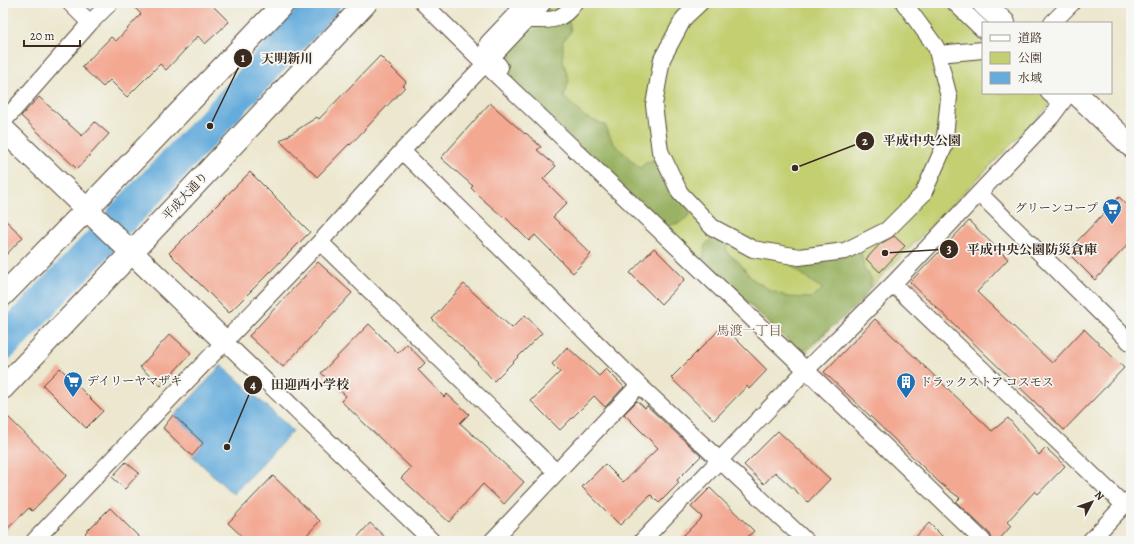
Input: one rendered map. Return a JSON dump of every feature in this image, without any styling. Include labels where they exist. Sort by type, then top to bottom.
[{"type":"street","points":[[70,3],[90,23]]},
{"type":"street","points":[[3,122],[90,23],[110,3]]},
{"type":"street","points":[[3,295],[91,213],[284,3]]},
{"type":"street","name":"平成大通り","points":[[3,388],[128,248],[366,3]]},
{"type":"street","points":[[423,3],[485,64],[674,239],[806,370],[983,541]]},
{"type":"street","points":[[34,541],[320,242],[402,151],[485,64],[488,43],[526,3]]},
{"type":"street","points":[[506,75],[492,57],[543,3]]},
{"type":"street","points":[[526,20],[553,20],[569,10],[574,3]]},
{"type":"street","points":[[696,4],[684,18],[662,59],[654,105],[660,151],[680,193],[712,226],[754,249],[799,257],[845,250],[887,230],[923,194],[944,147],[949,97],[938,54],[936,47],[904,3]]},
{"type":"street","points":[[954,3],[982,29]]},
{"type":"street","points":[[983,3],[1003,22]]},
{"type":"street","points":[[1053,22],[1072,3]]},
{"type":"street","points":[[938,54],[982,50]]},
{"type":"street","points":[[1077,94],[1131,146]]},
{"type":"street","points":[[642,541],[806,370],[893,284],[1052,116],[1058,95]]},
{"type":"street","points":[[3,129],[432,541]]},
{"type":"street","points":[[402,151],[639,385],[806,541]]},
{"type":"street","points":[[979,193],[1131,343]]},
{"type":"street","points":[[320,242],[556,472]]},
{"type":"street","points":[[893,284],[1128,502],[1090,541]]},
{"type":"street","points":[[492,541],[639,385]]},
{"type":"green space","points":[[539,3],[955,3],[982,29],[982,94],[1050,94],[1056,99],[803,356],[488,58]]},
{"type":"green space","points":[[543,7],[569,22],[571,32],[563,41],[563,61],[569,80],[564,97],[585,117],[605,125],[613,143],[640,168],[647,162],[667,157],[693,196],[690,215],[679,223],[663,227],[519,88],[500,56]]},
{"type":"green space","points":[[714,236],[726,243],[727,253],[738,261],[751,278],[770,290],[788,297],[811,298],[823,289],[788,263],[850,243],[861,253],[864,269],[872,279],[868,291],[856,306],[807,349],[800,349],[785,337],[703,259],[705,245]]},
{"type":"water","points":[[222,365],[293,431],[233,494],[163,428]]},
{"type":"building","points":[[130,3],[210,3],[229,22],[205,44],[198,36],[166,70],[160,64],[127,97],[110,80],[103,87],[82,67],[111,37],[116,41],[141,14]]},
{"type":"building","points":[[380,56],[406,82],[403,86],[405,87],[350,145],[349,144],[317,177],[280,141],[317,117],[319,119]]},
{"type":"building","points":[[39,97],[82,136],[95,122],[109,134],[77,169],[21,116]]},
{"type":"building","points":[[490,103],[541,147],[537,150],[556,166],[543,179],[567,203],[553,217],[591,254],[573,273],[535,235],[529,241],[504,216],[503,217],[479,196],[471,188],[473,186],[441,158]]},
{"type":"building","points":[[250,172],[310,232],[229,313],[169,253]]},
{"type":"building","name":"グリーンコープ","points":[[1119,197],[1131,209],[1131,241],[1095,280],[1067,252]]},
{"type":"building","points":[[3,218],[23,237],[3,258]]},
{"type":"building","points":[[969,221],[1008,259],[977,292],[1052,363],[1084,329],[1124,368],[1064,430],[910,282]]},
{"type":"building","points":[[894,236],[905,246],[880,272],[866,259],[880,244]]},
{"type":"building","points":[[654,248],[685,279],[661,304],[630,273]]},
{"type":"building","points":[[318,262],[352,293],[283,367],[249,336]]},
{"type":"building","points":[[464,284],[512,328],[525,315],[542,333],[494,381],[477,363],[478,362],[432,319]]},
{"type":"building","points":[[875,319],[992,431],[1008,418],[1039,455],[1046,448],[1065,466],[1038,494],[1035,491],[1007,522],[1011,526],[998,541],[994,541],[990,534],[956,502],[960,498],[941,484],[824,372]]},
{"type":"building","points":[[369,324],[398,353],[407,344],[425,363],[418,370],[444,397],[447,394],[469,414],[460,423],[524,482],[504,504],[483,484],[449,522],[401,478],[411,468],[341,401],[346,396],[321,373]]},
{"type":"building","points":[[723,326],[767,370],[749,389],[747,386],[714,420],[671,378]]},
{"type":"building","points":[[170,334],[191,353],[161,386],[140,367]]},
{"type":"building","points":[[567,347],[599,376],[606,369],[624,387],[605,407],[594,396],[560,430],[531,401],[560,372],[552,364]]},
{"type":"building","name":"デイリーヤマザキ","points":[[60,368],[103,411],[86,428],[43,385]]},
{"type":"building","points":[[637,401],[645,408],[647,406],[701,456],[677,480],[679,483],[659,503],[651,495],[620,525],[582,487],[605,464],[623,482],[658,448],[624,414]]},
{"type":"building","points":[[3,412],[67,475],[32,511],[29,508],[3,533]]},
{"type":"building","points":[[173,415],[203,443],[192,456],[163,428]]},
{"type":"building","points":[[778,431],[830,479],[808,502],[775,472],[764,484],[744,465]]},
{"type":"building","points":[[126,462],[139,473],[125,489],[112,477]]},
{"type":"building","points":[[273,476],[320,521],[301,541],[247,541],[228,523]]},
{"type":"building","points":[[710,488],[754,531],[743,541],[678,541],[702,517],[691,507]]},
{"type":"building","points":[[110,508],[143,541],[93,541],[85,533]]},
{"type":"building","points":[[370,523],[389,541],[354,541]]},
{"type":"building","points":[[929,523],[947,541],[912,541]]},
{"type":"waterway","points":[[122,218],[324,3]]},
{"type":"waterway","points":[[3,344],[101,241]]},
{"type":"place","name":"天明新川","points":[[210,126]]},
{"type":"place","name":"平成中央公園","points":[[795,168]]},
{"type":"place","name":"グリーンコープ","points":[[1112,225]]},
{"type":"place","name":"平成中央公園防災倉庫","points":[[885,253]]},
{"type":"place","name":"デイリーヤマザキ","points":[[73,398]]},
{"type":"place","name":"ドラックストア コスモス","points":[[906,399]]},
{"type":"place","name":"田迎西小学校","points":[[227,447]]},
{"type":"district","name":"馬渡一丁目","points":[[749,330]]}]
